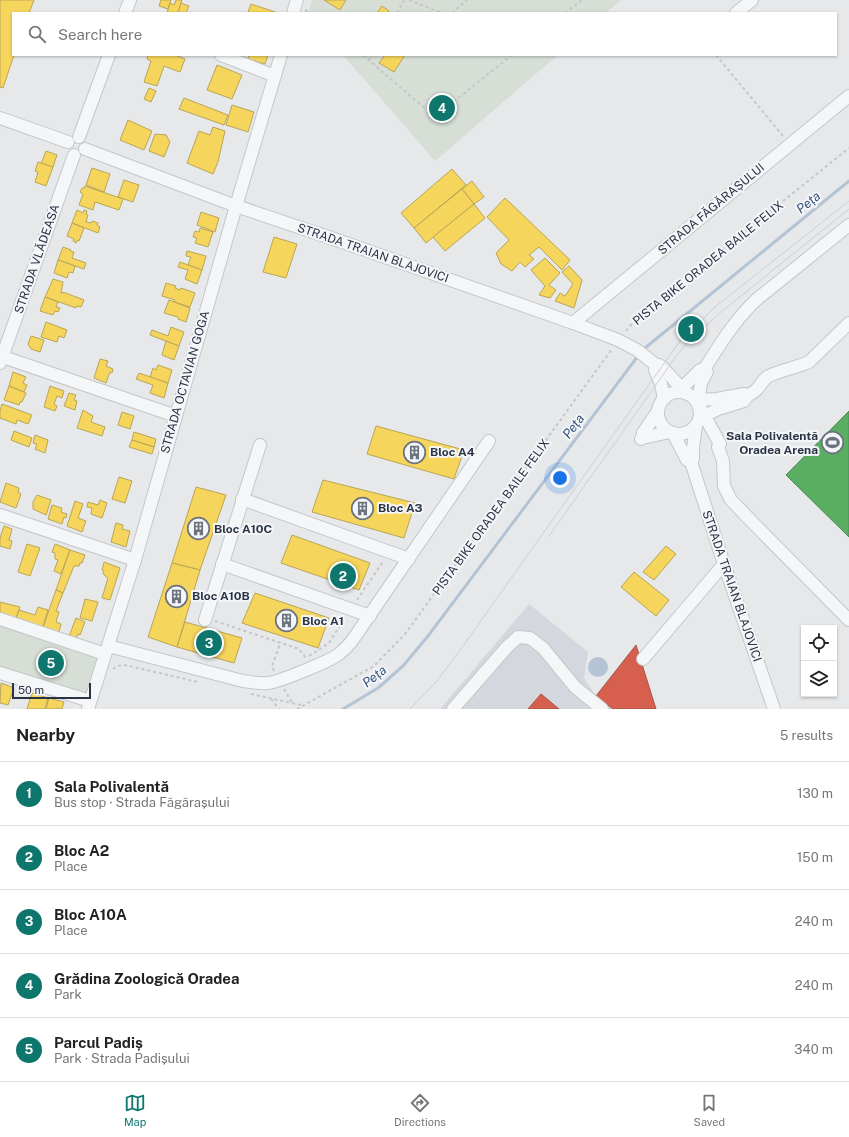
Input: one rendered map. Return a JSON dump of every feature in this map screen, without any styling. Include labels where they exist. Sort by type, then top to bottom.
[{"type":"street","points":[[125,12],[130,0]]},
{"type":"street","points":[[293,12],[297,0]]},
{"type":"street","points":[[737,12],[752,0]]},
{"type":"street","points":[[79,152],[68,148],[73,140],[109,56]]},
{"type":"street","points":[[224,56],[274,76]]},
{"type":"street","name":"STRADA OCTAVIAN GOGA","points":[[89,705],[134,560],[281,56]]},
{"type":"street","name":"STRADA FĂGĂRAȘULUI","points":[[573,323],[849,96]]},
{"type":"street","points":[[0,118],[73,140]]},
{"type":"street","name":"STRADA TRAIAN BLAJOVICI","points":[[79,152],[334,239],[618,340],[637,350],[655,364],[662,367],[693,410],[693,460],[690,462]]},
{"type":"street","name":"STRADA VLĂDEASA","points":[[1,359],[79,152]]},
{"type":"street","points":[[718,447],[714,446],[707,438],[693,410],[700,370],[705,368],[732,326],[745,311],[849,224]]},
{"type":"street","points":[[849,323],[809,362],[772,375],[763,381],[756,391],[747,395],[742,393],[693,410],[671,432],[642,438],[643,433],[658,411],[664,399],[671,394],[693,410],[720,444],[718,447],[722,461],[724,486],[731,500],[849,620]]},
{"type":"street","points":[[1,359],[176,416]]},
{"type":"street","points":[[655,364],[655,370],[661,384],[664,399]]},
{"type":"street","points":[[693,410],[701,383],[707,372],[705,368]]},
{"type":"street","name":"STRADA TRAIAN BLAJOVICI","points":[[658,411],[662,425],[671,432],[687,460],[690,462],[774,709]]},
{"type":"street","points":[[0,619],[107,650],[243,681],[268,683],[313,666],[339,654],[354,638],[489,441]]},
{"type":"street","points":[[205,619],[260,445]]},
{"type":"street","points":[[242,499],[409,559]]},
{"type":"street","points":[[0,515],[134,560]]},
{"type":"street","points":[[222,564],[370,616]]},
{"type":"street","points":[[642,659],[724,564]]},
{"type":"street","points":[[453,709],[507,647],[518,637],[530,638],[543,648],[575,687],[602,709]]},
{"type":"street","points":[[0,672],[89,705]]},
{"type":"path","points":[[397,12],[404,0]]},
{"type":"path","points":[[409,0],[439,12]]},
{"type":"path","points":[[453,12],[467,0]]},
{"type":"path","points":[[566,12],[582,0]]},
{"type":"path","points":[[364,56],[422,106],[431,110],[442,110],[511,56]]},
{"type":"path","points":[[369,60],[371,56]]},
{"type":"path","points":[[717,56],[790,144]]},
{"type":"path","name":"PISTA BIKE ORADEA BAILE FELIX","points":[[297,709],[374,666],[405,634],[618,340],[634,321],[849,148]]},
{"type":"path","points":[[205,619],[299,649],[313,666]]},
{"type":"path","points":[[110,673],[112,669],[117,666],[125,665],[202,683]]},
{"type":"path","points":[[247,694],[302,705]]},
{"type":"path","points":[[270,699],[279,709]]},
{"type":"shaded area","points":[[312,0],[621,0],[607,12],[308,12]]},
{"type":"shaded area","points":[[344,56],[557,56],[435,161]]},
{"type":"shaded area","points":[[529,604],[588,652],[584,678],[596,696],[613,709],[440,709]]},
{"type":"shaded area","points":[[0,619],[105,654],[90,701],[0,673]]},
{"type":"water","points":[[598,657],[605,660],[608,667],[605,674],[598,677],[591,674],[588,667],[591,660]]},
{"type":"building: Homes","points":[[0,0],[34,0],[29,12],[12,12],[12,56],[14,56],[3,88],[0,87]]},
{"type":"building: Homes","points":[[161,0],[171,0],[168,9],[159,6]]},
{"type":"building: Homes","points":[[176,0],[182,0],[178,12],[167,12],[170,3],[174,5]]},
{"type":"building: Homes","points":[[324,0],[346,0],[340,10]]},
{"type":"building: Homes","points":[[181,3],[189,6],[186,12],[178,12]]},
{"type":"building: Homes","points":[[251,4],[275,12],[248,12]]},
{"type":"building: Homes","points":[[382,6],[389,11],[388,12],[378,12]]},
{"type":"building: Homes","points":[[148,56],[178,56],[185,59],[180,72],[164,66],[157,86],[144,82],[151,61],[147,59]]},
{"type":"building: Homes","points":[[249,56],[268,56],[265,64],[248,59]]},
{"type":"building: Homes","points":[[384,56],[404,56],[394,72],[379,63]]},
{"type":"building: Homes","points":[[217,65],[242,75],[232,99],[207,90]]},
{"type":"building: Homes","points":[[149,88],[156,91],[151,102],[144,99]]},
{"type":"building: Homes","points":[[184,98],[228,115],[224,125],[179,109]]},
{"type":"building: Homes","points":[[232,105],[254,112],[248,132],[226,125]]},
{"type":"building: Homes","points":[[128,120],[152,131],[144,150],[120,140]]},
{"type":"building: Homes","points":[[213,127],[225,131],[218,162],[213,174],[187,163],[199,131],[210,135]]},
{"type":"building: Homes","points":[[155,134],[166,135],[170,142],[164,157],[149,151]]},
{"type":"building: Homes","points":[[46,151],[57,155],[53,167],[41,164]]},
{"type":"building: Homes","points":[[38,162],[53,167],[46,186],[35,182],[38,172],[35,171]]},
{"type":"building: Homes","points":[[92,168],[110,174],[104,192],[86,185]]},
{"type":"building: Homes","points":[[452,169],[466,185],[414,228],[401,213]]},
{"type":"building: Homes","points":[[124,180],[139,185],[133,202],[118,197]]},
{"type":"building: Homes","points":[[472,181],[484,197],[474,204],[462,189]]},
{"type":"building: Homes","points":[[85,186],[123,199],[119,210],[95,202],[93,210],[79,205],[83,194],[80,192]]},
{"type":"building: Homes","points":[[462,189],[474,204],[426,243],[414,228]]},
{"type":"building: Homes","points":[[505,198],[570,260],[562,270],[539,247],[529,255],[534,259],[525,267],[520,262],[512,271],[501,264],[496,253],[509,240],[487,217]]},
{"type":"building: Homes","points":[[474,204],[485,218],[445,251],[433,237]]},
{"type":"building: Homes","points":[[77,210],[83,213],[84,210],[87,211],[86,214],[88,215],[86,222],[91,223],[92,221],[98,223],[97,225],[100,227],[98,233],[72,223]]},
{"type":"building: Homes","points":[[201,212],[219,218],[215,232],[197,225]]},
{"type":"building: Homes","points":[[72,223],[84,228],[79,241],[77,240],[76,243],[73,241],[74,239],[67,236]]},
{"type":"building: Homes","points":[[200,228],[213,232],[208,247],[195,243],[197,238],[193,237],[195,231],[199,232]]},
{"type":"building: Homes","points":[[274,237],[297,244],[286,278],[263,272]]},
{"type":"building: Homes","points":[[63,247],[74,252],[72,258],[86,263],[84,269],[58,260]]},
{"type":"building: Homes","points":[[187,251],[206,256],[202,270],[188,265],[191,257],[186,256]]},
{"type":"building: Homes","points":[[545,258],[560,273],[549,285],[556,290],[550,298],[539,295],[545,286],[531,270]]},
{"type":"building: Homes","points":[[58,260],[75,266],[73,273],[69,272],[67,278],[54,273]]},
{"type":"building: Homes","points":[[180,262],[202,270],[197,284],[185,279],[188,270],[178,267]]},
{"type":"building: Homes","points":[[569,266],[582,280],[574,308],[555,301],[560,293],[565,296],[573,284],[562,272]]},
{"type":"building: Homes","points":[[53,279],[63,282],[61,293],[63,292],[84,300],[81,307],[77,306],[76,308],[45,297]]},
{"type":"building: Homes","points":[[166,283],[176,286],[175,288],[180,290],[181,288],[195,293],[190,307],[162,296]]},
{"type":"building: Homes","points":[[45,297],[58,302],[56,307],[60,308],[58,312],[55,311],[53,315],[40,311]]},
{"type":"building: Homes","points":[[169,300],[190,308],[186,322],[178,319],[178,317],[164,313]]},
{"type":"building: Homes","points":[[46,322],[67,330],[64,338],[59,336],[57,342],[41,337]]},
{"type":"building: Homes","points":[[171,327],[184,332],[179,346],[150,335],[152,330],[168,336]]},
{"type":"building: Homes","points":[[31,336],[44,340],[40,352],[31,349],[28,344]]},
{"type":"building: Homes","points":[[166,341],[179,346],[174,360],[162,355]]},
{"type":"building: Homes","points":[[100,359],[108,361],[106,366],[113,369],[112,373],[110,372],[106,383],[94,378]]},
{"type":"building: Homes","points":[[158,365],[172,370],[168,383],[150,377],[153,368],[156,370]]},
{"type":"building: Homes","points":[[13,372],[26,377],[23,383],[27,385],[24,392],[9,386]]},
{"type":"building: Homes","points":[[139,373],[168,383],[164,398],[150,393],[153,385],[136,379]]},
{"type":"building: Homes","points":[[9,386],[26,393],[19,405],[4,400]]},
{"type":"building: Homes","points":[[50,386],[64,391],[62,398],[57,396],[54,404],[57,406],[55,411],[44,407]]},
{"type":"building: Homes","points":[[69,393],[76,395],[74,400],[77,401],[75,410],[64,406]]},
{"type":"building: Homes","points":[[2,404],[32,415],[28,424],[17,420],[16,424],[0,418]]},
{"type":"building: Homes","points":[[83,410],[93,416],[91,422],[105,427],[102,436],[77,428]]},
{"type":"building: Homes","points":[[122,412],[134,416],[130,429],[118,425]]},
{"type":"building: Homes","name":"Bloc A4","points":[[376,426],[464,450],[454,479],[367,454]]},
{"type":"building: Homes","points":[[14,431],[32,438],[29,447],[11,440]]},
{"type":"building: Homes","points":[[134,432],[156,439],[154,447],[132,440]]},
{"type":"building: Homes","points":[[35,435],[48,440],[45,453],[35,449],[37,444],[33,443]]},
{"type":"building: Homes","points":[[132,440],[154,447],[152,454],[129,447]]},
{"type":"building: Homes","points":[[119,477],[132,481],[125,503],[112,499]]},
{"type":"building: Homes","name":"Bloc A3","points":[[323,480],[415,503],[404,538],[312,512]]},
{"type":"building: Homes","points":[[6,483],[19,488],[18,492],[21,494],[16,508],[0,502]]},
{"type":"building: Homes","name":"Bloc A10C","points":[[196,487],[226,495],[200,570],[172,563]]},
{"type":"building: Homes","points":[[37,495],[51,500],[46,515],[33,509],[33,502]]},
{"type":"building: Homes","points":[[100,500],[107,503],[102,518],[91,514],[92,508],[87,507],[88,502],[98,505]]},
{"type":"building: Homes","points":[[75,501],[83,504],[78,518],[86,521],[82,532],[67,526]]},
{"type":"building: Homes","points":[[52,505],[62,508],[61,512],[67,514],[66,518],[64,517],[62,524],[48,519]]},
{"type":"building: Homes","points":[[116,523],[123,525],[122,529],[130,531],[126,547],[111,542]]},
{"type":"building: Homes","points":[[4,526],[12,529],[9,540],[12,541],[10,549],[0,546],[0,538]]},
{"type":"building: Homes","points":[[292,535],[370,563],[359,590],[281,563]]},
{"type":"building: Homes","points":[[27,544],[40,548],[30,576],[18,572]]},
{"type":"building: Homes","points":[[55,544],[70,550],[61,574],[54,571],[58,560],[55,559],[55,553],[52,552]]},
{"type":"building: Homes","points":[[666,546],[676,554],[654,580],[643,572]]},
{"type":"building: Homes","points":[[70,550],[85,555],[79,566],[74,566],[63,593],[56,590]]},
{"type":"building: Homes","points":[[104,562],[120,568],[110,600],[102,598],[108,578],[102,570]]},
{"type":"building: Homes","name":"Bloc A10B","points":[[172,563],[200,570],[177,647],[148,637]]},
{"type":"building: Homes","points":[[634,572],[669,600],[656,616],[621,587]]},
{"type":"building: Homes","points":[[56,590],[63,593],[56,611],[59,612],[56,622],[61,624],[58,635],[42,630]]},
{"type":"building: Homes","name":"Bloc A1","points":[[255,593],[329,618],[318,648],[242,623]]},
{"type":"building: Homes","points":[[85,599],[98,602],[92,621],[80,618]]},
{"type":"building: Homes","points":[[0,602],[20,607],[15,621],[0,615]]},
{"type":"building: Homes","points":[[38,607],[48,610],[42,630],[15,621],[19,610],[35,615]]},
{"type":"building: Homes","points":[[76,618],[85,622],[80,635],[78,634],[75,641],[68,639]]},
{"type":"building: Homes","points":[[185,622],[242,638],[234,663],[177,647]]},
{"type":"building: Homes","points":[[1,683],[14,688],[8,705],[0,703]]},
{"type":"building: Homes","points":[[32,693],[48,698],[45,709],[27,709]]},
{"type":"building: Homes","points":[[49,698],[64,702],[62,709],[46,709]]},
{"type":"building: Shops","points":[[636,645],[656,709],[613,709],[596,696]]},
{"type":"building: Shops","points":[[541,694],[559,709],[528,709]]},
{"type":"building: Public","name":"Sala Polivalentă Oradea Arena","points":[[849,411],[849,537],[786,475]]},
{"type":"waterway","name":"Peța","points":[[642,351],[849,181]]},
{"type":"waterway","name":"Peța","points":[[343,709],[378,688],[403,666],[428,636],[638,356]]},
{"type":"tram line","points":[[410,709],[436,682],[458,653],[680,341],[715,307],[849,201]]},
{"type":"tram line","points":[[549,536],[687,343],[721,312],[849,209]]},
{"type":"place","name":"Grădina Zoologică Oradea","points":[[442,108]]},
{"type":"place","name":"Sala Polivalentă","points":[[691,329]]},
{"type":"place","name":"Sala Polivalentă Oradea Arena","points":[[833,443]]},
{"type":"place","name":"Bloc A4","points":[[415,452]]},
{"type":"place","name":"Bloc A3","points":[[363,508]]},
{"type":"place","name":"Bloc A10C","points":[[198,529]]},
{"type":"place","name":"Bloc A2","points":[[343,576]]},
{"type":"place","name":"Bloc A10B","points":[[177,596]]},
{"type":"place","name":"Bloc A1","points":[[286,621]]},
{"type":"place","name":"Bloc A10A","points":[[209,643]]},
{"type":"place","name":"Parcul Padiș","points":[[51,663]]}]
